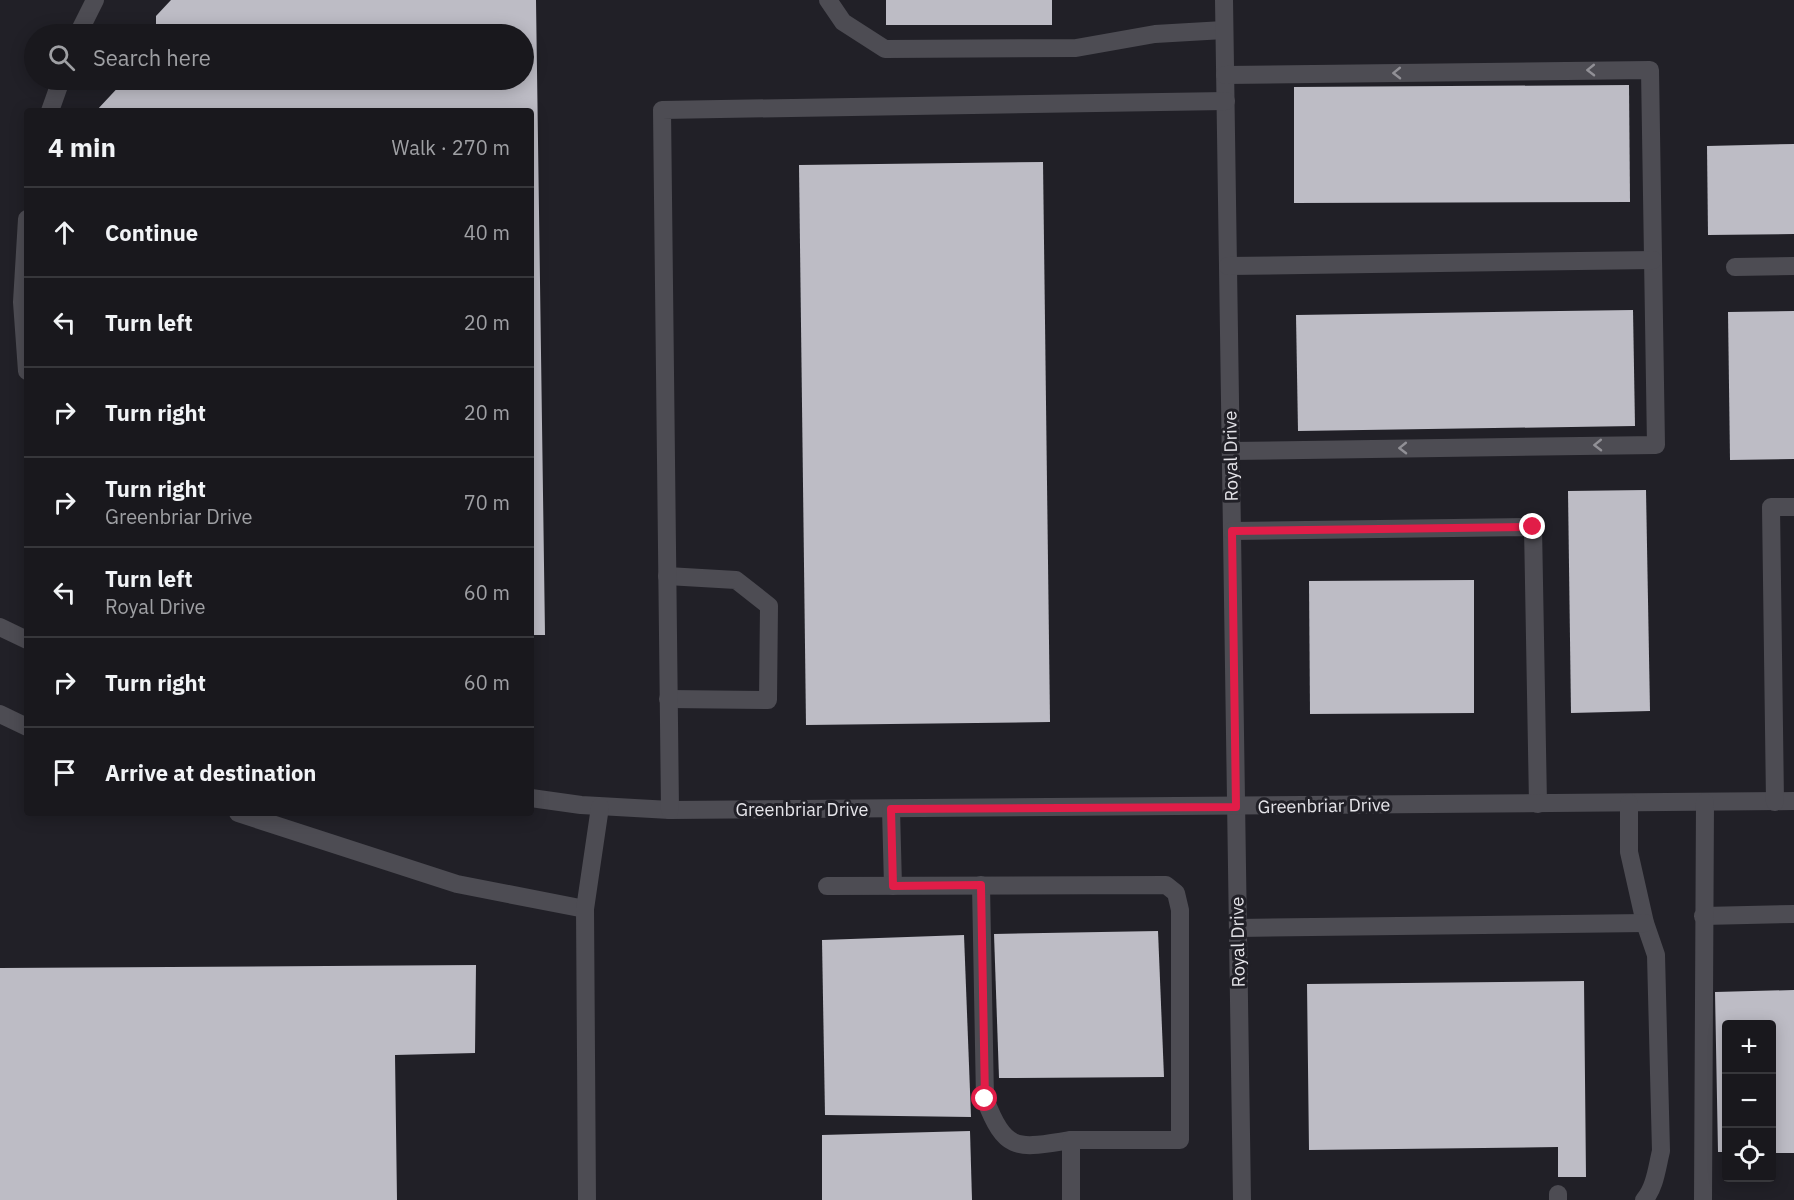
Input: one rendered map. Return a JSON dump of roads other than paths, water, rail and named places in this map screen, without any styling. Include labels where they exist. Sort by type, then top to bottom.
[{"type":"street","points":[[83,24],[95,0]]},
{"type":"street","points":[[828,0],[843,22],[885,49],[1076,48],[1155,33],[1224,30]]},
{"type":"street","name":"Royal Drive","points":[[1224,0],[1242,1200]]},
{"type":"street","points":[[1225,75],[1650,70],[1656,445],[1231,451]]},
{"type":"street","points":[[51,108],[57,90]]},
{"type":"street","points":[[670,810],[662,110],[1226,101]]},
{"type":"street","points":[[1228,266],[1653,260]]},
{"type":"street","points":[[1735,267],[1794,266]]},
{"type":"street","points":[[24,269],[22,302],[24,330]]},
{"type":"street","points":[[1775,802],[1771,507],[1794,507]]},
{"type":"street","points":[[1232,531],[1533,527],[1538,804]]},
{"type":"street","points":[[667,576],[736,580],[769,606],[768,700],[668,699]]},
{"type":"street","points":[[0,627],[24,639]]},
{"type":"street","points":[[0,714],[24,726]]},
{"type":"street","name":"Greenbriar Drive","points":[[534,798],[600,807],[670,810],[1794,801]]},
{"type":"street","points":[[1703,1200],[1705,802]]},
{"type":"street","points":[[1629,803],[1629,852],[1645,922],[1656,955],[1661,1151],[1655,1176],[1644,1200]]},
{"type":"street","points":[[587,1200],[585,909],[600,807]]},
{"type":"street","points":[[891,809],[893,886]]},
{"type":"street","points":[[247,816],[457,884],[585,909]]},
{"type":"street","points":[[827,886],[981,885],[1166,885],[1176,893],[1180,910],[1180,1140],[1071,1140],[1029,1146],[1014,1144],[994,1124],[985,1099],[981,885]]},
{"type":"street","points":[[1703,916],[1794,914]]},
{"type":"street","points":[[1238,928],[1645,922]]},
{"type":"street","points":[[1071,1140],[1071,1200]]}]
